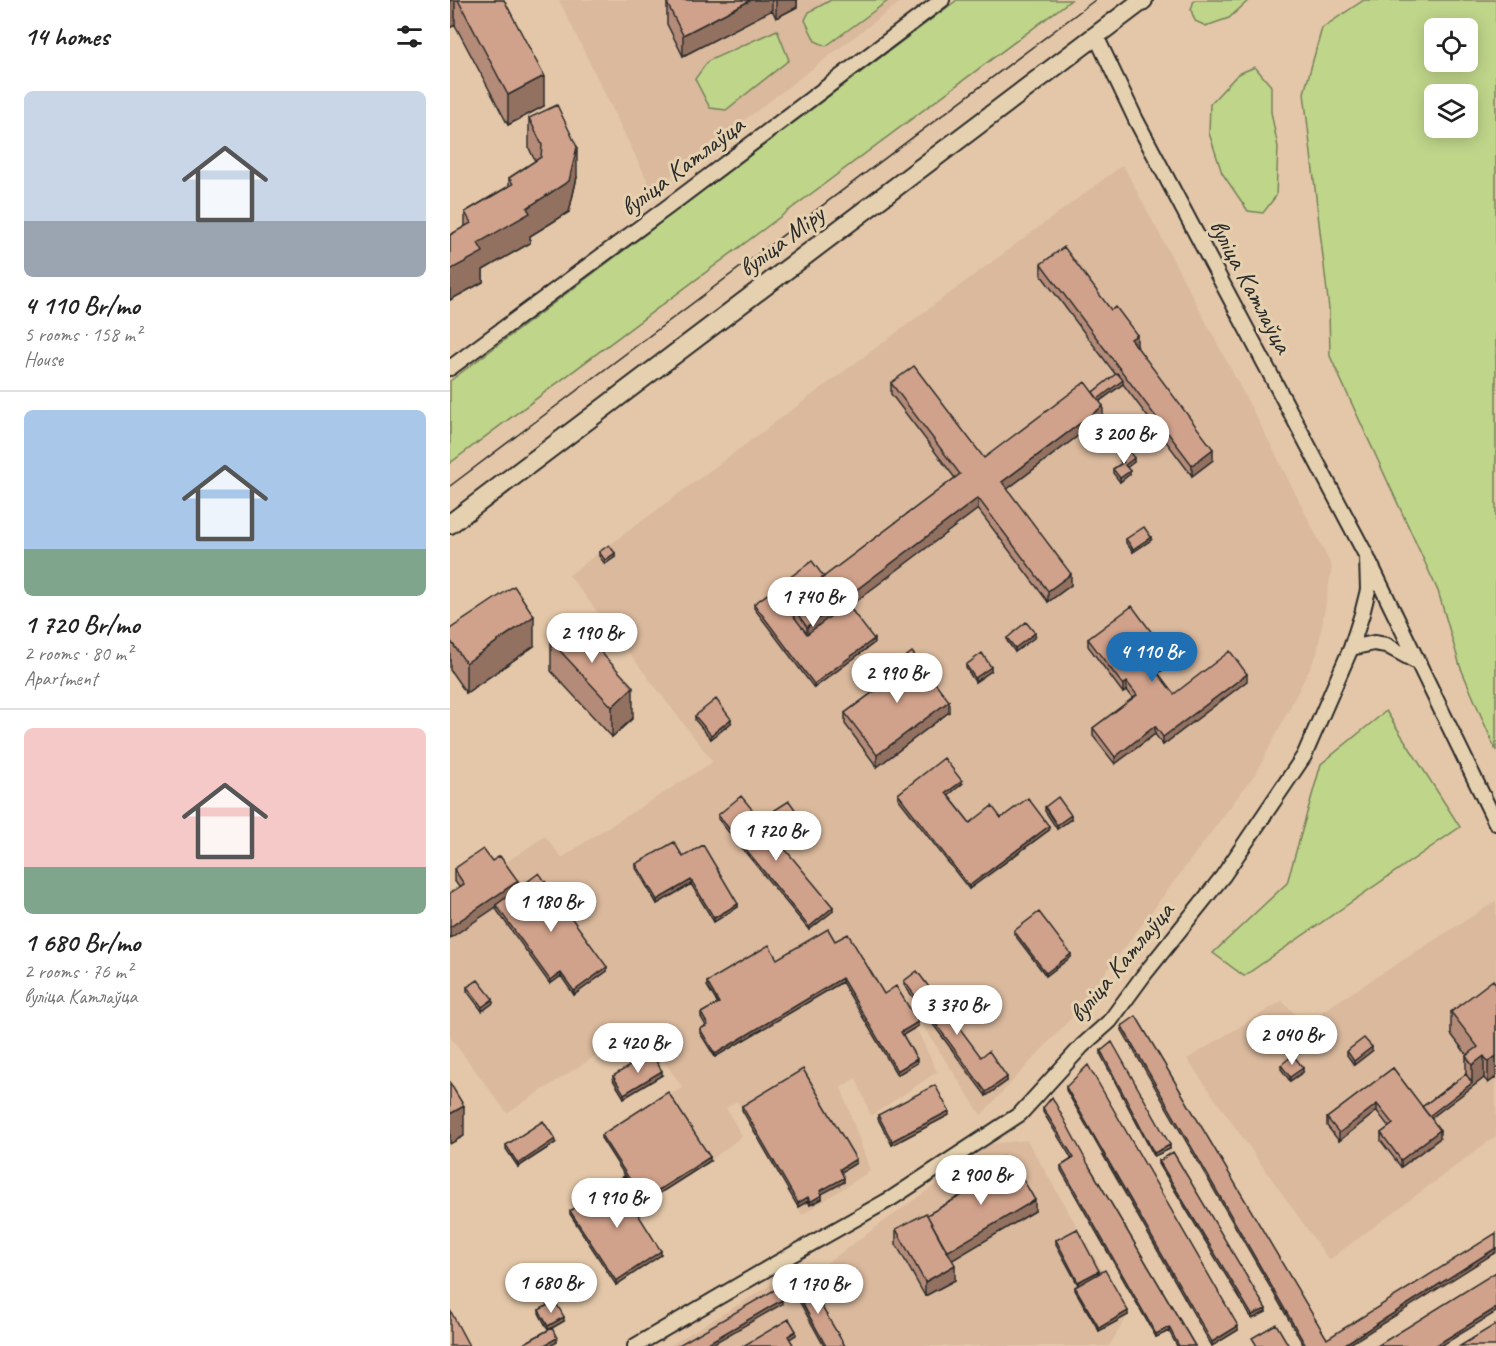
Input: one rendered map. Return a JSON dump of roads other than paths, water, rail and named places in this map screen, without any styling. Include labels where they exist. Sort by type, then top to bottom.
[{"type":"main road","name":"вуліца Міру","points":[[450,524],[1143,0]]},
{"type":"street","name":"вуліца Катлаўца","points":[[450,368],[942,0]]},
{"type":"street","name":"вуліца Катлаўца","points":[[1096,36],[1136,120],[1367,557],[1496,823]]},
{"type":"street","name":"вуліца Катлаўца","points":[[635,1346],[892,1198],[1020,1114],[1047,1082],[1110,1021],[1222,876],[1304,756],[1351,648],[1368,590],[1367,557]]},
{"type":"street","points":[[1351,648],[1374,643],[1386,645],[1419,663]]},
{"type":"tram line","points":[[450,486],[1095,0]]}]
